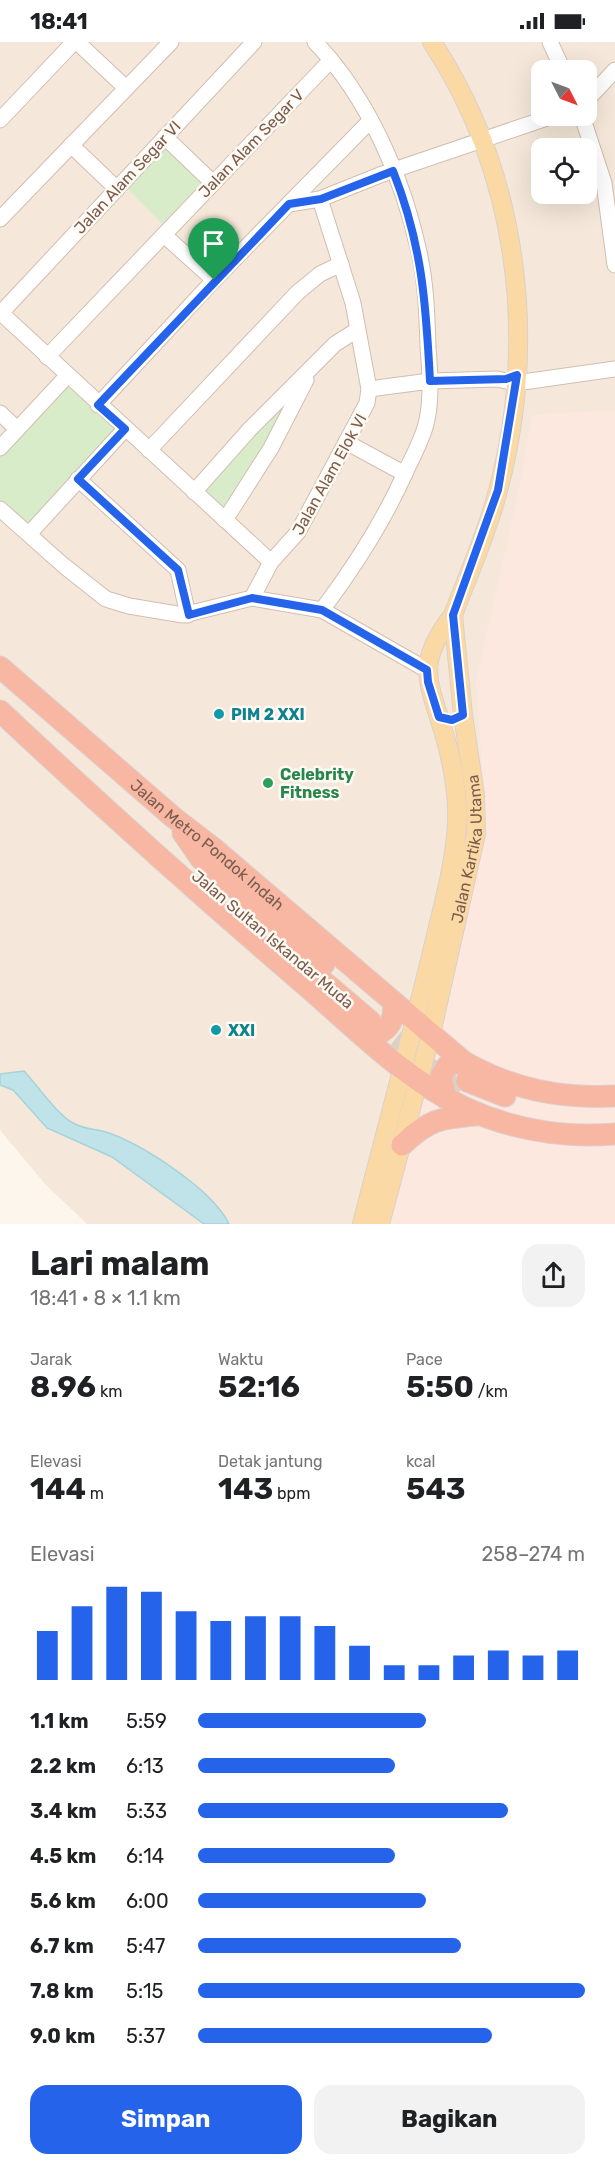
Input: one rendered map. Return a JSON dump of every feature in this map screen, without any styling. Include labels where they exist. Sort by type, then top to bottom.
[{"type":"highway","name":"Jalan Metro Pondok Indah","points":[[0,667],[173,817],[212,847],[377,1017],[411,1074]]},
{"type":"highway","name":"Jalan Metro Pondok Indah","points":[[0,711],[42,753],[185,882],[377,1017],[423,1027]]},
{"type":"highway","points":[[423,1027],[480,1114]]},
{"type":"highway","points":[[411,1074],[460,1084],[517,1100],[584,1110],[615,1108]]},
{"type":"highway","points":[[460,1084],[486,1074],[531,1091],[591,1098],[615,1096]]},
{"type":"highway","points":[[460,1084],[504,1113],[537,1122],[579,1125],[615,1124]]},
{"type":"highway","points":[[402,1145],[418,1130],[435,1120],[480,1114],[517,1127],[550,1134],[578,1136],[615,1134]]},
{"type":"main road","name":"Jalan Kartika Utama","points":[[423,1027],[454,848],[456,790],[428,669],[443,628],[453,615],[498,490],[513,379],[517,283],[510,231],[483,139],[432,42]]},
{"type":"main road","name":"Jalan Kartika Utama","points":[[411,1074],[476,834],[475,795],[459,684],[453,615]]},
{"type":"main road","points":[[458,657],[448,652],[428,669],[444,688],[459,684]]},
{"type":"main road","points":[[439,717],[452,720],[463,715]]},
{"type":"main road","points":[[445,737],[454,730],[465,733]]},
{"type":"main road","points":[[362,1224],[386,1169],[402,1145],[411,1074]]},
{"type":"main road","points":[[380,1224],[386,1169],[411,1074]]},
{"type":"street","points":[[0,120],[76,42],[126,88]]},
{"type":"street","points":[[0,219],[171,42]]},
{"type":"street","name":"Jalan Alam Segar VI","points":[[0,313],[254,42]]},
{"type":"street","points":[[315,42],[348,81],[393,171],[420,261],[426,299],[430,381],[426,423],[405,474],[380,526],[322,610]]},
{"type":"street","points":[[550,42],[558,60]]},
{"type":"street","name":"Jalan Alam Segar V","points":[[47,357],[331,60]]},
{"type":"street","points":[[597,89],[615,70]]},
{"type":"street","points":[[98,405],[214,280],[370,121]]},
{"type":"street","points":[[289,204],[321,199],[393,171],[531,123]]},
{"type":"street","points":[[587,126],[610,177],[615,265]]},
{"type":"street","points":[[165,137],[213,183]]},
{"type":"street","points":[[71,145],[117,189]]},
{"type":"street","points":[[321,199],[341,264],[369,389],[430,381],[513,379],[615,369]]},
{"type":"street","points":[[164,235],[214,280]]},
{"type":"street","points":[[148,450],[302,287],[320,274],[341,264]]},
{"type":"street","points":[[0,313],[271,561]]},
{"type":"street","points":[[194,492],[250,429],[335,345],[357,330]]},
{"type":"street","points":[[513,379],[615,360]]},
{"type":"street","points":[[225,520],[271,448],[309,372]]},
{"type":"street","points":[[0,448],[67,376]]},
{"type":"street","name":"Jalan Alam Elok VI","points":[[252,598],[271,561],[298,532],[367,403],[369,389]]},
{"type":"street","points":[[0,412],[17,429]]},
{"type":"street","points":[[28,534],[125,429]]},
{"type":"street","points":[[346,442],[405,474]]},
{"type":"street","points":[[78,479],[178,570],[189,615]]},
{"type":"street","points":[[0,510],[106,599],[147,610],[189,615],[252,598],[322,610],[428,669]]},
{"type":"shaded area","points":[[0,42],[615,42],[615,1224],[87,1224],[46,1185],[0,1130]]},
{"type":"shaded area","points":[[615,410],[615,1224],[379,1224],[395,1173],[486,816],[476,682],[521,480],[532,415]]},
{"type":"green space","points":[[167,146],[208,189],[168,230],[127,188]]},
{"type":"green space","points":[[66,380],[118,429],[28,528],[0,504],[0,453]]},
{"type":"green space","points":[[305,382],[225,515],[201,495]]},
{"type":"water","points":[[24,1071],[55,1108],[69,1120],[82,1127],[121,1138],[175,1169],[208,1197],[229,1224],[204,1224],[112,1157],[47,1128],[13,1090],[0,1085],[0,1074]]},
{"type":"tunnel","points":[[370,1021],[461,1093]]},
{"type":"place","name":"PIM 2 XXI","points":[[219,714]]},
{"type":"place","name":"Celebrity Fitness","points":[[268,783]]},
{"type":"place","name":"XXI","points":[[216,1030]]},
{"type":"route","points":[[393,171],[414,234],[422,269],[426,299],[430,381],[506,379],[517,375],[512,417],[498,490],[453,615],[463,715],[452,720],[439,717],[431,695],[427,670],[322,610],[252,598],[224,603],[189,615],[178,570],[78,479],[125,429],[98,405],[214,280],[289,204],[321,199],[393,171]]}]
